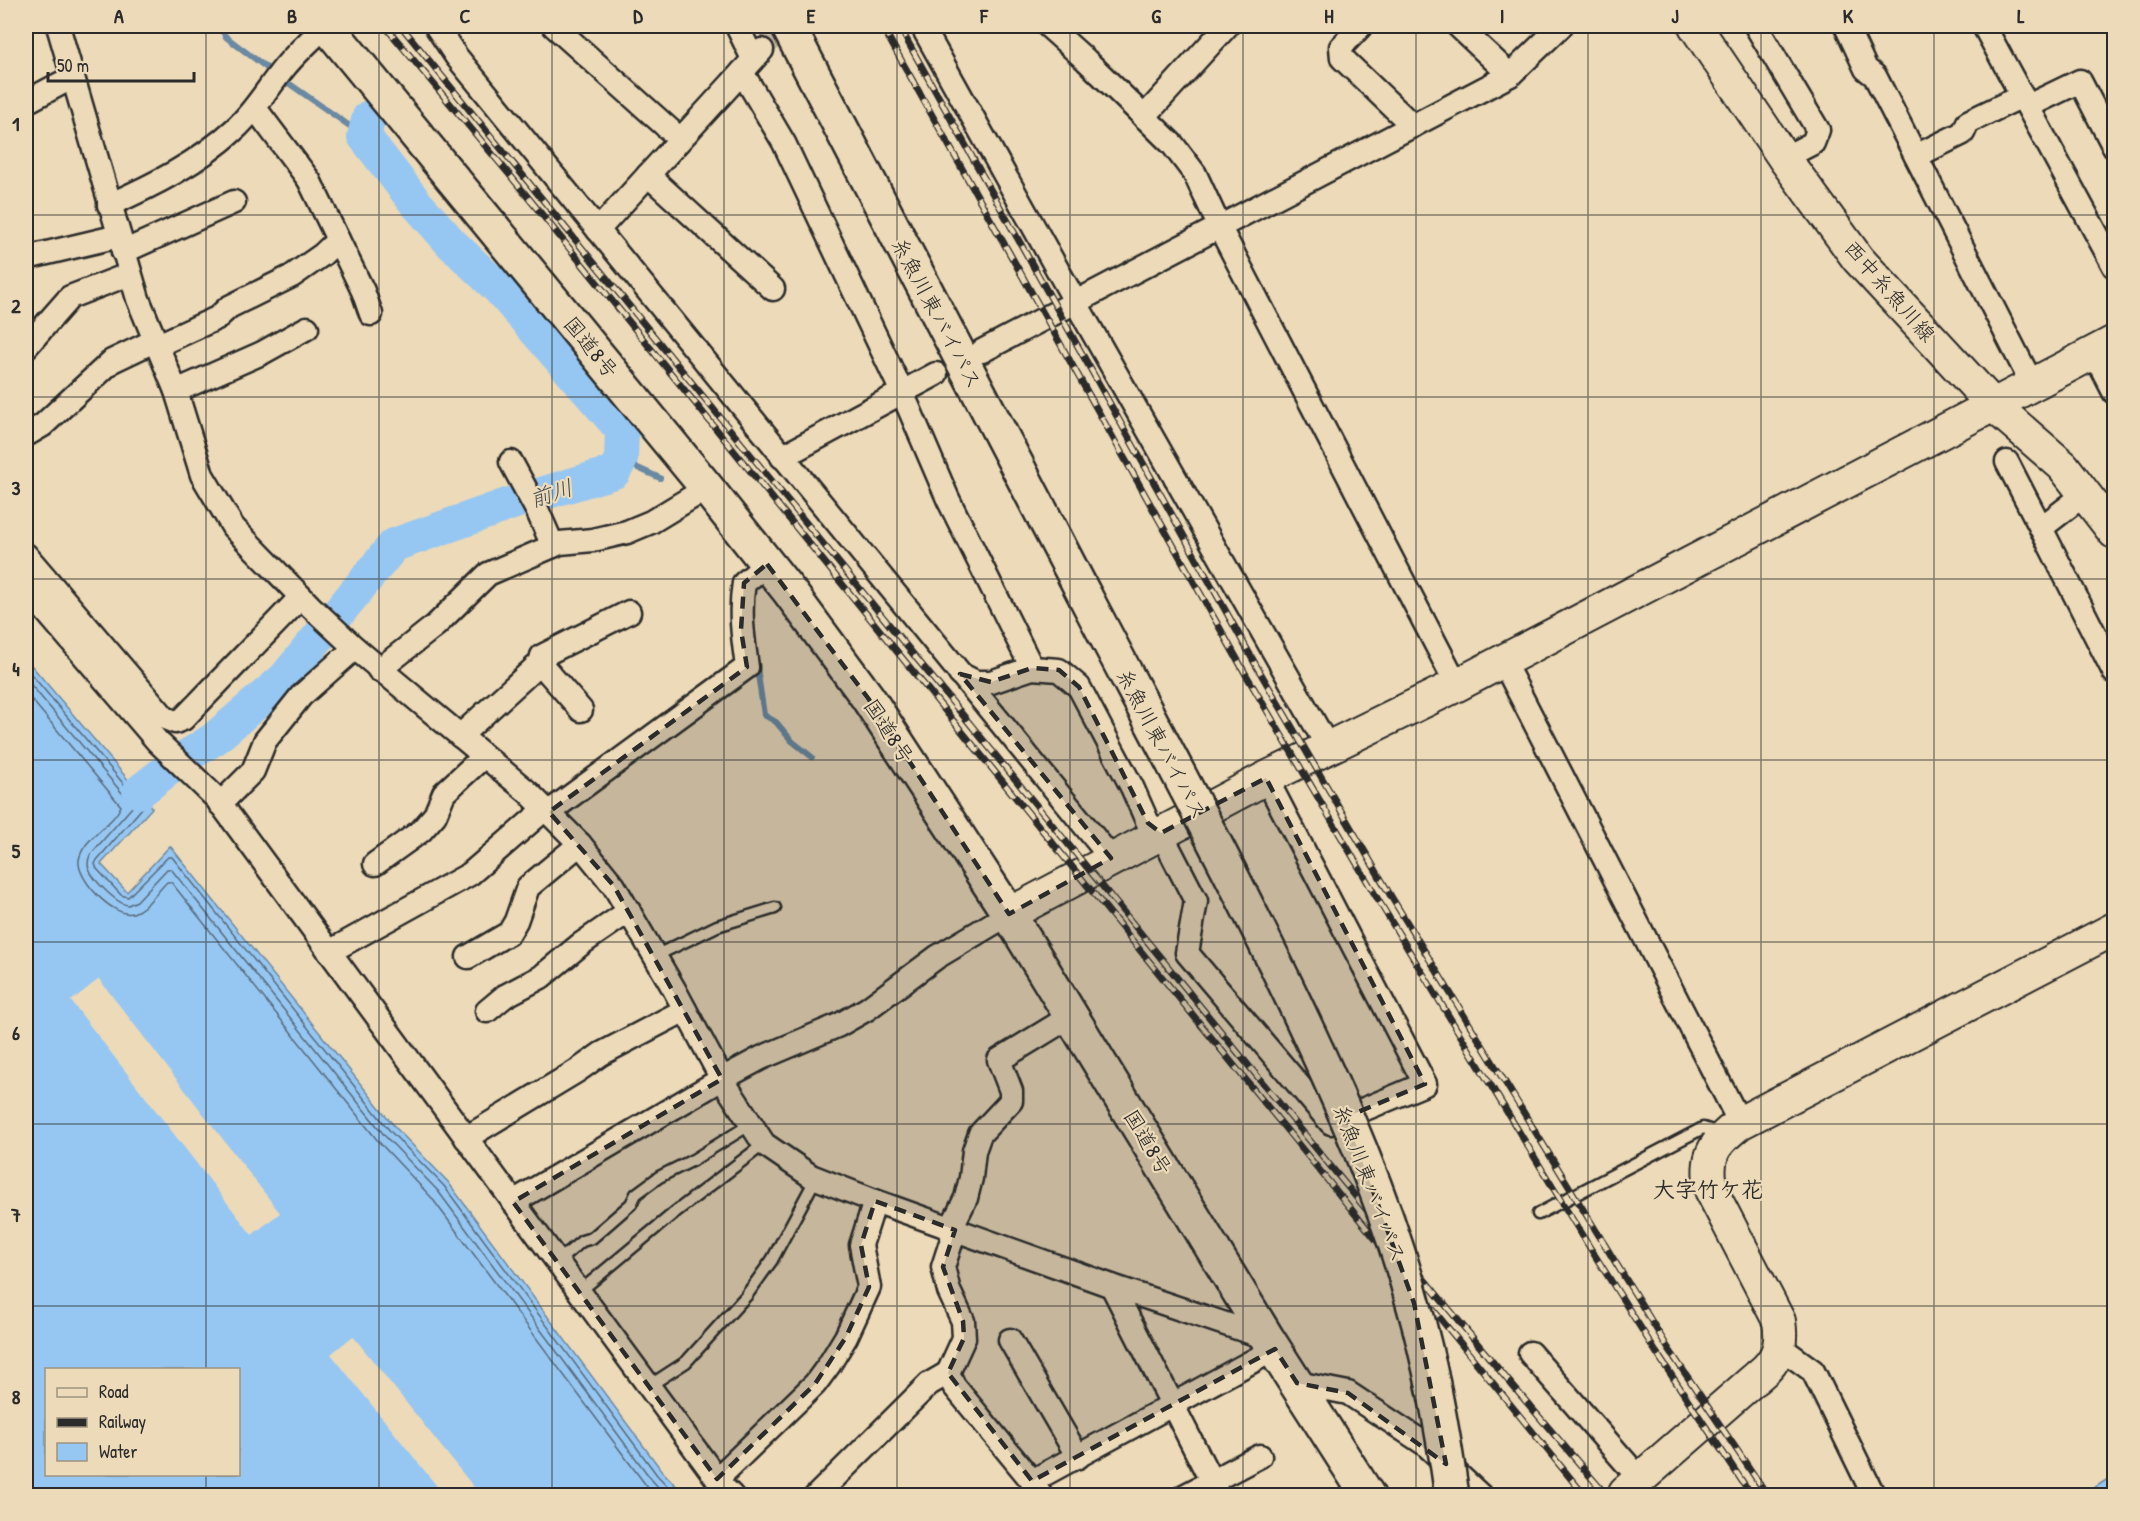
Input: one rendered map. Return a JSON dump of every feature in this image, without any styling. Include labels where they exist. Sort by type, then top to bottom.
[{"type":"highway","name":"国道8号","points":[[326,26],[707,488],[868,698],[1009,914],[1271,1344],[1366,1495]]},
{"type":"highway","name":"糸魚川東バイパス","points":[[788,26],[1260,930],[1354,1135],[1394,1238],[1414,1303],[1440,1425],[1452,1496]]},
{"type":"street","points":[[58,26],[138,299],[176,391],[202,475],[233,527],[306,602],[379,670],[529,793],[580,844],[614,886],[723,1079],[764,1144],[816,1178],[1271,1344]]},
{"type":"street","points":[[109,205],[156,184],[206,154],[236,129],[255,108],[285,67],[326,26]]},
{"type":"street","points":[[436,26],[456,56],[1111,858]]},
{"type":"street","points":[[554,26],[680,139]]},
{"type":"street","points":[[736,26],[784,143],[902,392],[948,499],[1032,668]]},
{"type":"street","points":[[922,26],[1329,749]]},
{"type":"street","points":[[1048,26],[1173,145],[1195,174],[1220,228],[1457,685]]},
{"type":"street","points":[[1144,117],[1225,26]]},
{"type":"street","points":[[1361,26],[1341,47],[1342,58],[1413,126]]},
{"type":"street","points":[[1458,26],[1510,75]]},
{"type":"street","points":[[982,351],[1510,75],[1561,26]]},
{"type":"street","name":"西中糸魚川線","points":[[1695,26],[1784,158],[1858,259],[1992,405],[2063,466],[2086,492],[2115,532]]},
{"type":"street","points":[[1756,26],[1818,130],[1813,143],[1784,158]]},
{"type":"street","points":[[1846,26],[1866,69],[1875,76],[2032,384]]},
{"type":"street","points":[[1984,26],[2115,266]]},
{"type":"street","points":[[598,230],[752,61]]},
{"type":"street","points":[[26,102],[73,77]]},
{"type":"street","points":[[1916,156],[1963,133],[1968,122],[2080,81],[2115,147]]},
{"type":"street","points":[[255,108],[309,180],[363,291],[371,314]]},
{"type":"street","points":[[648,175],[773,289]]},
{"type":"street","points":[[26,258],[121,244],[234,202]]},
{"type":"street","points":[[26,435],[43,425],[112,361],[217,318],[229,307],[292,276],[322,255],[338,240]]},
{"type":"street","points":[[26,347],[70,297],[130,274]]},
{"type":"street","points":[[176,391],[262,353],[307,328]]},
{"type":"street","points":[[513,1202],[761,1058],[839,1025],[867,1009],[937,957],[1111,858],[1266,778],[1457,685],[2104,347],[2115,392]]},
{"type":"street","points":[[782,457],[936,374]]},
{"type":"street","points":[[511,462],[553,546]]},
{"type":"street","points":[[2007,462],[2115,672]]},
{"type":"street","points":[[379,670],[436,625],[488,574],[560,543],[593,540],[627,532],[651,522],[707,488]]},
{"type":"street","points":[[2041,528],[2086,492]]},
{"type":"street","points":[[26,555],[165,718],[175,722],[183,719],[306,602]]},
{"type":"street","points":[[329,952],[470,874],[547,810],[747,667],[741,630],[741,597],[744,583],[767,564]]},
{"type":"street","points":[[26,588],[157,741],[219,802],[724,1487],[815,1384],[846,1337],[869,1287],[861,1245],[875,1201]]},
{"type":"street","points":[[460,736],[540,663],[542,656],[629,612]]},
{"type":"street","points":[[219,802],[253,771],[264,741],[301,696],[350,643]]},
{"type":"street","points":[[1503,661],[1732,1129]]},
{"type":"street","points":[[540,663],[581,710]]},
{"type":"street","points":[[960,674],[976,682],[991,682],[1032,668],[1059,670],[1079,687],[1132,787],[1148,823],[1161,833],[1196,901],[1187,953],[1331,1123],[1425,1084],[1266,778]]},
{"type":"street","points":[[375,864],[421,831],[435,815],[444,793],[484,756]]},
{"type":"street","points":[[468,957],[509,933],[516,921],[528,887],[580,844]]},
{"type":"street","points":[[487,1011],[505,996],[541,977],[581,944],[628,911]]},
{"type":"street","points":[[1530,1353],[1632,1486],[1766,1369],[1774,1360],[1780,1347],[1779,1321],[1711,1190],[1708,1168],[1713,1150],[1732,1129],[2115,929]]},
{"type":"street","points":[[466,1138],[601,1054],[686,1010]]},
{"type":"street","points":[[816,1496],[929,1384],[948,1373],[964,1338],[963,1321],[949,1291],[943,1267],[953,1229],[966,1198],[974,1151],[980,1134],[1011,1101],[1011,1092],[999,1060],[1071,1016]]},
{"type":"street","points":[[1112,1286],[1215,1488]]},
{"type":"street","points":[[1010,1340],[1078,1457]]},
{"type":"street","points":[[948,1373],[954,1386],[1037,1489],[1078,1457],[1173,1407],[1271,1344]]},
{"type":"street","points":[[1780,1347],[1813,1371],[1874,1496]]},
{"type":"street","points":[[1297,1383],[1348,1393],[1425,1444],[1481,1496]]},
{"type":"street","points":[[1184,1496],[1215,1488],[1260,1456]]},
{"type":"lane","points":[[655,956],[717,926],[775,908]]},
{"type":"lane","points":[[557,1262],[582,1241],[592,1238],[631,1204],[636,1194],[659,1176],[693,1160],[751,1124]]},
{"type":"lane","points":[[1538,1214],[1703,1128],[1732,1129]]},
{"type":"lane","points":[[579,1292],[674,1213],[764,1144]]},
{"type":"lane","points":[[649,1386],[686,1362],[746,1296],[772,1260],[816,1178]]},
{"type":"highlighted area","points":[[767,564],[868,698],[1009,914],[1111,858],[960,674],[991,682],[1032,668],[1059,670],[1079,687],[1148,823],[1161,833],[1266,778],[1425,1084],[1346,1117],[1414,1303],[1446,1464],[1348,1393],[1297,1383],[1275,1349],[1032,1481],[948,1373],[964,1338],[963,1321],[943,1267],[955,1230],[875,1201],[861,1245],[869,1287],[846,1337],[815,1384],[717,1479],[513,1202],[722,1079],[614,886],[549,812],[747,667],[741,630],[744,583]]},
{"type":"water","points":[[26,659],[152,808],[101,864],[127,892],[170,846],[395,1127],[448,1182],[662,1471],[685,1495],[26,1495]]},
{"type":"water","points":[[2114,1475],[2114,1495],[2083,1495]]},
{"type":"pier","points":[[99,979],[280,1213],[252,1235],[71,1001]]},
{"type":"pier","points":[[353,1336],[480,1495],[444,1495],[331,1354]]},
{"type":"waterway","points":[[219,26],[226,37],[364,136]]},
{"type":"waterway","name":"前川","points":[[139,792],[176,763],[214,739],[284,679],[394,545],[521,500],[614,472],[621,459],[622,430],[500,290],[452,244],[415,202],[364,136],[369,117]]},
{"type":"waterway","points":[[618,464],[629,464],[660,478]]},
{"type":"waterway","points":[[756,661],[764,715],[776,722],[792,741],[812,757]]},
{"type":"tunnel","points":[[762,50],[784,26]]},
{"type":"railway","points":[[385,26],[509,174],[1585,1496]]},
{"type":"railway","points":[[401,26],[1337,1174],[1607,1496]]},
{"type":"railway","points":[[882,26],[1245,673],[1380,903],[1580,1232],[1656,1352],[1752,1496]]},
{"type":"railway","points":[[899,26],[1257,667],[1392,898],[1668,1348],[1768,1496]]},
{"type":"district","name":"大字竹ケ花","points":[[1708,1189]]}]
